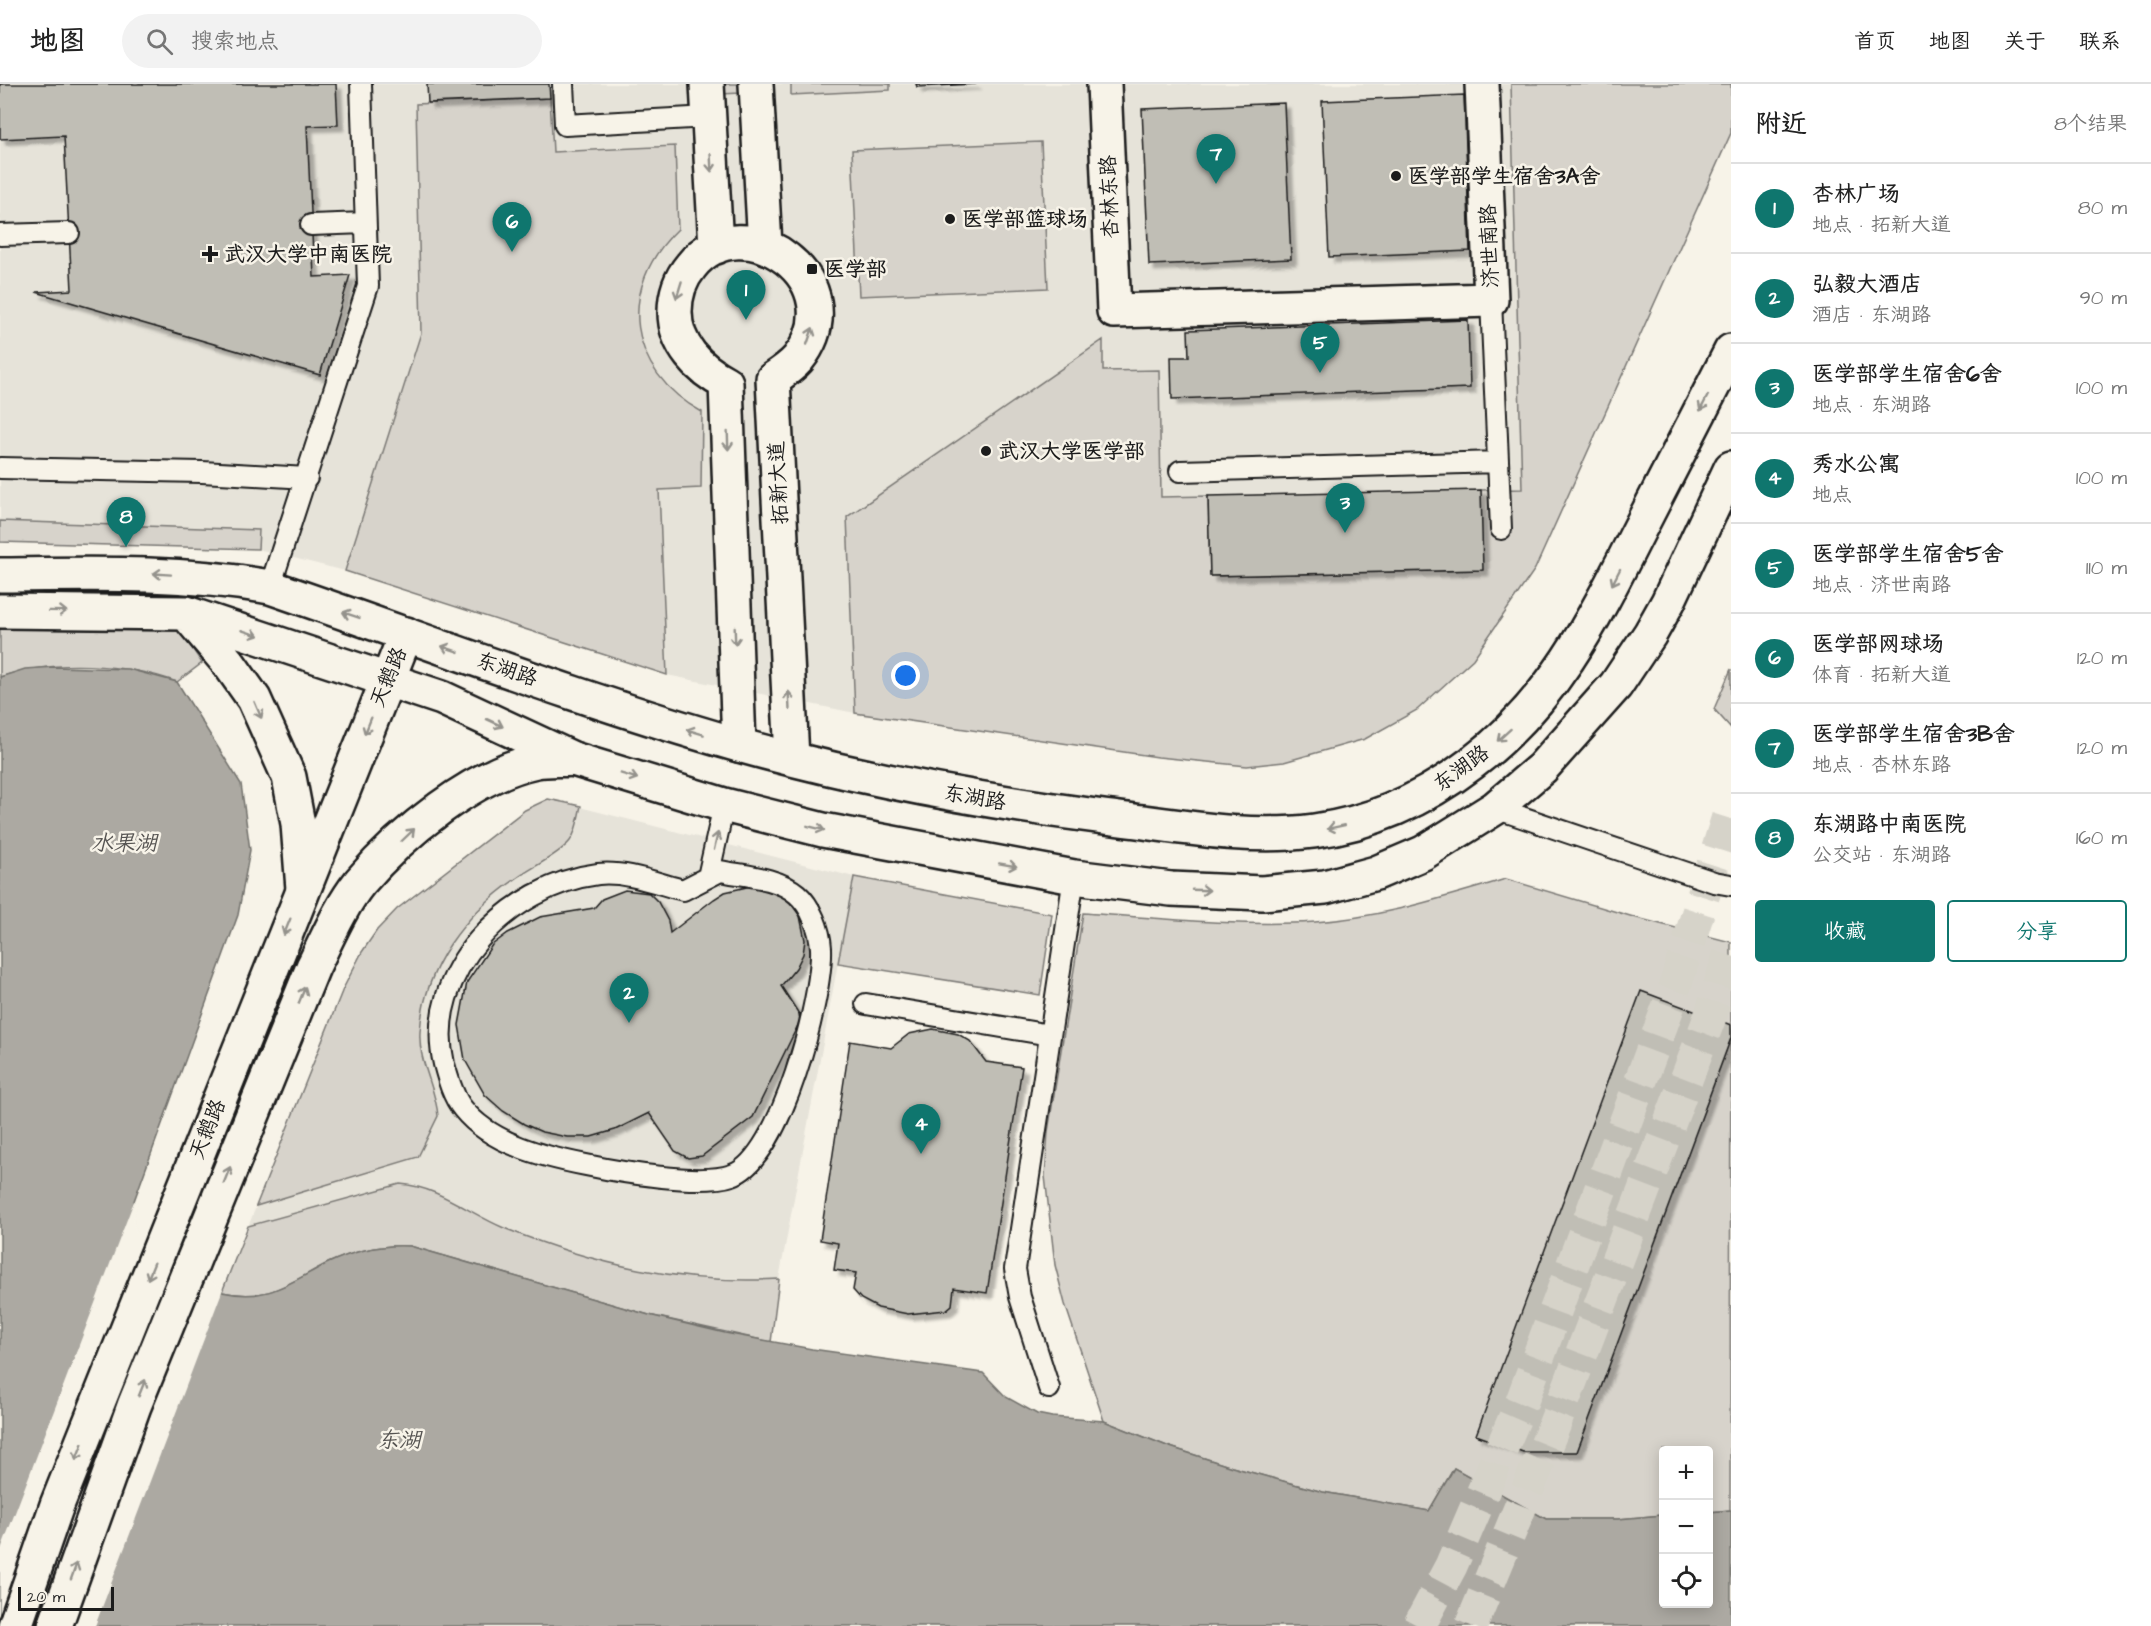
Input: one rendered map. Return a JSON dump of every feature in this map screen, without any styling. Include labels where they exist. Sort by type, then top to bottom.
[{"type":"main road","points":[[707,84],[716,247]]},
{"type":"main road","points":[[756,84],[765,246]]},
{"type":"main road","name":"杏林东路","points":[[1104,84],[1114,311],[1491,300]]},
{"type":"main road","name":"济世南路","points":[[1482,84],[1491,300]]},
{"type":"main road","name":"拓新大道","points":[[739,745],[726,383],[713,376],[688,353],[675,322],[675,301],[681,280],[693,263],[716,247],[750,243],[780,252],[800,270],[812,292],[814,304],[810,340],[796,361],[773,379],[792,758]]},
{"type":"main road","name":"东湖路","points":[[0,575],[149,573],[221,578],[270,587],[632,713],[739,745],[867,777],[960,795],[1231,833],[1275,835],[1316,831],[1365,821],[1402,807],[1474,761],[1509,732],[1554,682],[1609,590],[1731,351]]},
{"type":"main road","points":[[0,611],[186,613],[442,698],[573,759],[724,805],[823,830],[1074,877],[1171,889],[1262,893],[1325,887],[1376,873],[1423,853],[1496,808],[1542,768],[1616,685],[1668,602],[1731,468]]},
{"type":"main road","points":[[186,613],[230,665],[254,699],[289,777],[298,824],[303,889]]},
{"type":"main road","name":"天鹅路","points":[[15,1626],[57,1505],[406,634]]},
{"type":"main road","name":"天鹅路","points":[[55,1626],[134,1406],[313,967],[336,920],[359,884],[421,822],[457,796],[497,776],[535,761],[573,759]]},
{"type":"lane","points":[[270,587],[368,286],[361,84]]},
{"type":"lane","points":[[563,84],[565,124],[709,117]]},
{"type":"lane","points":[[311,225],[365,223]]},
{"type":"lane","points":[[0,235],[69,233]]},
{"type":"lane","points":[[1491,300],[1500,529]]},
{"type":"lane","points":[[1180,471],[1498,462]]},
{"type":"lane","points":[[0,468],[202,472],[307,478]]},
{"type":"lane","points":[[708,877],[720,871],[779,883],[789,888],[798,894],[810,909],[821,946],[818,995],[805,1047],[772,1129],[747,1165],[734,1175],[718,1178],[640,1174],[585,1165],[517,1146],[496,1135],[463,1109],[447,1077],[442,1054],[443,1012],[457,970],[471,947],[490,927],[534,896],[579,877],[600,873],[624,875],[683,890],[708,877],[724,805]]},
{"type":"lane","points":[[1496,808],[1714,882],[1731,885]]},
{"type":"lane","points":[[1049,1388],[1020,1297],[1015,1269],[1074,877]]},
{"type":"lane","points":[[866,1004],[1050,1035]]},
{"type":"shaded area","name":"武汉大学医学部","points":[[0,84],[1731,84],[1731,133],[1535,569],[1473,659],[1417,710],[1365,739],[1284,762],[1247,766],[1158,757],[855,713],[667,675],[345,571],[258,549],[0,542]]},
{"type":"shaded area","points":[[721,84],[739,84],[740,93],[721,94]]},
{"type":"shaded area","points":[[791,84],[890,84],[890,90],[791,95]]},
{"type":"shaded area","points":[[1511,84],[1731,84],[1731,133],[1535,569],[1473,659],[1417,710],[1365,739],[1284,762],[1247,766],[1158,757],[855,713],[847,517],[1103,340],[1103,371],[1159,370],[1161,497],[1208,496],[1210,576],[1482,570],[1481,490],[1522,489]]},
{"type":"shaded area","points":[[550,98],[553,152],[675,146],[678,229],[658,252],[645,277],[639,302],[639,327],[645,352],[658,374],[677,395],[702,412],[701,488],[659,490],[667,675],[345,571],[421,333],[416,104]]},
{"type":"shaded area","name":"医学部篮球场","points":[[1041,142],[1048,288],[859,296],[852,150]]},
{"type":"shaded area","points":[[0,521],[259,530],[258,549],[0,542]]},
{"type":"shaded area","points":[[0,625],[179,629],[202,663],[177,682],[135,671],[89,666],[42,668],[0,677]]},
{"type":"shaded area","points":[[1731,669],[1731,728],[1714,709]]},
{"type":"shaded area","points":[[548,799],[854,877],[779,1279],[771,1342],[649,1315],[222,1292],[343,989],[362,952],[377,930],[397,909],[525,810]]},
{"type":"shaded area","points":[[548,799],[581,806],[576,829],[570,841],[559,851],[498,892],[480,908],[451,944],[430,985],[423,1008],[420,1043],[438,1116],[418,1157],[256,1206],[343,989],[362,952],[377,930],[397,909],[525,810]]},
{"type":"shaded area","points":[[854,877],[1052,914],[1040,995],[838,963]]},
{"type":"shaded area","points":[[1506,879],[1637,918],[1731,942],[1730,1510],[1713,1512],[1713,1446],[1659,1446],[1659,1515],[1618,1519],[1546,1519],[1454,1468],[1429,1511],[1323,1492],[1232,1467],[1167,1446],[1104,1421],[1065,1304],[1055,1265],[1045,1176],[1048,1132],[1083,913],[1228,923],[1315,922],[1364,916]]},
{"type":"shaded area","points":[[400,1184],[440,1195],[491,1222],[537,1241],[605,1262],[708,1279],[779,1279],[771,1342],[649,1315],[410,1246],[377,1247],[346,1255],[265,1293],[252,1295],[222,1292],[248,1226]]},
{"type":"shaded area","points":[[1728,1448],[1731,1449],[1730,1510]]},
{"type":"water","name":"东湖","points":[[54,667],[128,669],[177,682],[241,784],[250,850],[238,915],[134,1201],[130,1222],[135,1237],[222,1292],[252,1295],[265,1293],[346,1255],[377,1247],[410,1246],[649,1315],[725,1333],[812,1349],[983,1373],[1006,1397],[1037,1414],[1104,1421],[1167,1446],[1323,1492],[1429,1511],[1454,1468],[1546,1519],[1618,1519],[1659,1515],[1659,1608],[1713,1608],[1713,1512],[1731,1510],[1731,1626],[0,1626],[0,677],[25,669]]},
{"type":"pier","points":[[134,1201],[137,1202],[133,1222],[138,1235],[223,1289],[95,1626],[0,1626],[0,1552]]},
{"type":"building","points":[[0,84],[336,84],[338,125],[307,126],[314,277],[350,275],[320,375],[36,292],[72,290],[64,136],[0,139]]},
{"type":"building","points":[[427,84],[549,84],[550,98],[428,103]]},
{"type":"building","points":[[916,84],[976,84],[917,87]]},
{"type":"building","name":"医学部学生宿舍3A舍","points":[[1464,95],[1470,251],[1329,257],[1322,101]]},
{"type":"building","points":[[1284,103],[1291,259],[1149,265],[1142,109]]},
{"type":"building","points":[[1468,320],[1470,388],[1172,399],[1171,357],[1189,357],[1188,330]]},
{"type":"building","points":[[1481,490],[1483,570],[1210,576],[1208,496]]},
{"type":"building","points":[[751,886],[776,891],[787,898],[800,916],[805,940],[803,954],[796,968],[781,986],[799,1014],[800,1021],[753,1117],[702,1156],[688,1158],[675,1151],[649,1113],[615,1130],[591,1137],[567,1137],[542,1132],[524,1124],[503,1111],[485,1095],[465,1060],[459,1025],[467,982],[492,945],[508,933],[540,917],[594,908],[602,899],[625,890],[649,893],[658,902],[668,921],[670,933],[725,892]]},
{"type":"building","points":[[1641,991],[1731,1025],[1731,1038],[1577,1452],[1523,1452],[1476,1435]]},
{"type":"building","points":[[933,1029],[958,1034],[970,1041],[986,1062],[1022,1067],[987,1293],[954,1288],[952,1305],[946,1310],[908,1314],[878,1308],[861,1299],[853,1290],[856,1273],[834,1270],[838,1243],[820,1240],[850,1041],[891,1048],[909,1034]]},
{"type":"tunnel","points":[[1419,1626],[1451,1566],[1522,1401],[1670,1002],[1731,807]]},
{"type":"tunnel","points":[[1471,1626],[1554,1426],[1710,1017],[1731,949]]},
{"type":"place","name":"医学部学生宿舍3A舍","points":[[1396,176]]},
{"type":"place","name":"医学部学生宿舍3B舍","points":[[1216,184]]},
{"type":"place","name":"医学部篮球场","points":[[950,219]]},
{"type":"place","name":"医学部网球场","points":[[512,252]]},
{"type":"place","name":"武汉大学中南医院","points":[[210,254]]},
{"type":"place","name":"医学部","points":[[812,269]]},
{"type":"place","name":"杏林广场","points":[[746,320]]},
{"type":"place","name":"医学部学生宿舍5舍","points":[[1320,373]]},
{"type":"place","name":"武汉大学医学部","points":[[986,451]]},
{"type":"place","name":"医学部学生宿舍6舍","points":[[1345,533]]},
{"type":"place","name":"东湖路中南医院","points":[[126,547]]},
{"type":"place","name":"弘毅大酒店","points":[[629,1023]]},
{"type":"place","name":"秀水公寓","points":[[921,1154]]},
{"type":"water label","name":"水果湖","points":[[124,842]]}]
